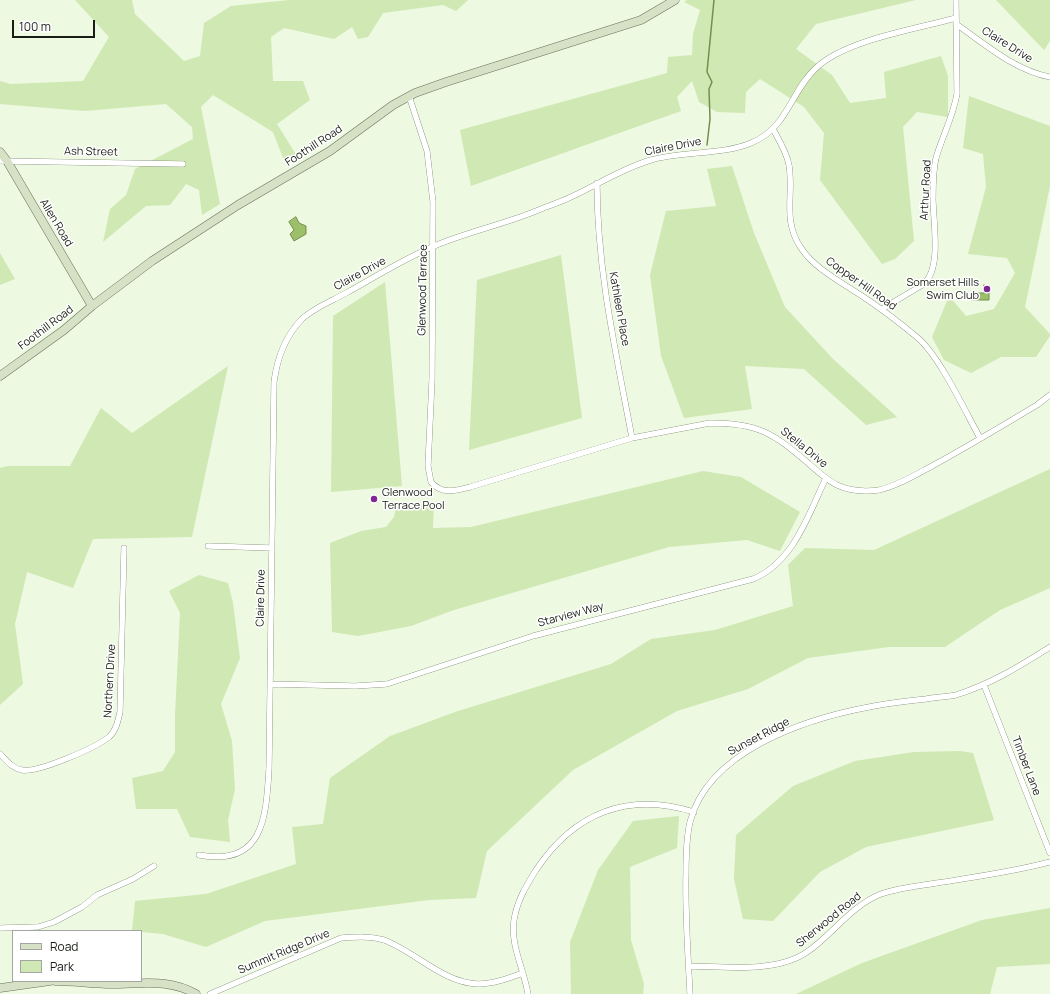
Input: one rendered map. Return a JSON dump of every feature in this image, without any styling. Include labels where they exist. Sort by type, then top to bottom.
[{"type":"street","name":"Foothill Road","points":[[0,376],[64,330],[92,306],[152,261],[232,208],[330,151],[376,116],[409,96],[460,77],[641,20],[674,0]]},
{"type":"street","name":"Arthur Road","points":[[882,310],[924,284],[929,280],[932,271],[934,256],[933,197],[935,164],[954,109],[957,94],[956,0]]},
{"type":"street","name":"Claire Drive","points":[[199,855],[221,857],[240,853],[252,844],[264,812],[267,794],[270,684],[274,382],[278,362],[287,338],[308,315],[405,260],[434,246],[518,219],[574,196],[597,183],[650,160],[750,144],[773,129],[782,119],[814,69],[834,54],[869,42],[956,21],[1021,68],[1050,77]]},
{"type":"street","name":"Glenwood Terrace","points":[[409,96],[416,113],[429,164],[434,246],[428,466],[431,482],[434,486]]},
{"type":"street","name":"Copper Hill Road","points":[[773,129],[789,166],[789,221],[795,238],[814,263],[882,310],[920,339],[930,352],[980,438]]},
{"type":"street","name":"Allen Road","points":[[0,152],[92,306]]},
{"type":"street","name":"Ash Street","points":[[4,161],[182,164]]},
{"type":"street","name":"Kathleen Place","points":[[597,183],[597,224],[605,295],[632,438]]},
{"type":"street","name":"Stella Drive","points":[[434,486],[441,490],[453,491],[632,438],[710,423],[752,427],[770,433],[784,442],[826,478],[837,485],[854,491],[880,490],[906,480],[1037,405],[1050,395]]},
{"type":"street","name":"Starview Way","points":[[270,684],[355,686],[387,684],[532,636],[753,579],[765,574],[785,556],[805,522],[826,478]]},
{"type":"street","points":[[208,546],[272,548]]},
{"type":"street","name":"Northern Drive","points":[[0,754],[16,769],[35,770],[93,746],[113,732],[118,724],[120,712],[124,548]]},
{"type":"street","name":"Sunset Ridge","points":[[690,994],[686,890],[687,840],[694,812],[702,793],[719,772],[738,758],[787,731],[836,714],[870,707],[954,695],[984,685],[1004,675],[1050,646]]},
{"type":"street","name":"Timber Lane","points":[[984,685],[1050,853]]},
{"type":"street","points":[[528,994],[514,938],[514,920],[524,889],[543,860],[571,831],[593,816],[610,809],[628,805],[667,805],[694,812]]},
{"type":"street","name":"Sherwood Road","points":[[689,966],[725,968],[784,963],[808,952],[861,905],[881,894],[904,888],[1028,868],[1050,862]]},
{"type":"street","points":[[0,928],[38,927],[54,922],[82,907],[97,895],[133,879],[154,866]]},
{"type":"street","name":"Summit Ridge Drive","points":[[210,994],[335,941],[347,938],[364,937],[383,940],[456,980],[463,982],[479,984],[491,983],[523,973]]},
{"type":"street","points":[[0,988],[43,982]]},
{"type":"street","points":[[74,982],[110,984],[166,982],[179,985],[196,994]]},
{"type":"green space","points":[[75,0],[132,0],[135,14],[184,61],[200,56],[204,23],[231,6],[289,0],[468,0],[456,11],[443,5],[383,13],[368,37],[358,39],[352,27],[334,39],[284,28],[271,37],[273,81],[303,81],[310,100],[277,124],[297,156],[285,163],[273,132],[213,95],[201,107],[220,204],[202,215],[199,190],[186,184],[170,205],[146,206],[103,242],[110,209],[126,195],[135,169],[193,139],[192,127],[166,104],[85,111],[0,104],[0,81],[10,84],[83,81],[109,37]]},
{"type":"green space","points":[[687,0],[916,0],[816,24],[796,49],[832,75],[850,103],[886,98],[884,72],[941,56],[948,76],[948,117],[917,112],[903,127],[914,241],[895,259],[882,264],[820,180],[824,133],[804,107],[760,79],[746,92],[745,113],[717,112],[699,102],[692,81],[677,97],[681,111],[471,186],[460,130],[667,73],[668,57],[692,55],[693,34],[700,10],[684,2]]},
{"type":"green space","points":[[996,0],[1050,0],[1050,41],[1044,50]]},
{"type":"green space","points":[[969,96],[1050,126],[1050,186],[1025,307],[1050,334],[1050,336],[1036,357],[1001,357],[971,373],[944,360],[932,337],[949,296],[966,316],[994,309],[1015,273],[1007,258],[968,254],[986,187],[983,154],[963,148]]},
{"type":"green space","points":[[732,166],[754,233],[785,307],[833,359],[897,417],[866,425],[804,369],[745,366],[752,409],[684,418],[661,356],[650,275],[666,211],[716,206],[707,169]]},
{"type":"green space","points":[[0,253],[15,279],[0,285]]},
{"type":"green space","points":[[561,255],[582,418],[469,450],[477,280]]},
{"type":"green space","points":[[385,282],[402,486],[331,492],[333,316]]},
{"type":"green space","points":[[228,366],[192,537],[93,539],[73,588],[27,572],[15,624],[23,684],[0,705],[0,468],[8,466],[70,466],[101,408],[132,433]]},
{"type":"green space","points":[[1050,469],[1050,588],[1000,610],[945,647],[889,647],[808,658],[748,689],[677,711],[573,770],[487,851],[476,898],[429,900],[265,921],[206,947],[163,934],[142,932],[142,930],[132,930],[135,901],[206,894],[296,864],[292,827],[323,824],[330,778],[390,736],[458,711],[611,664],[651,639],[715,630],[793,606],[788,565],[805,548],[874,550]]},
{"type":"green space","points":[[703,471],[741,477],[800,512],[780,551],[747,540],[669,547],[454,610],[411,626],[358,636],[332,632],[330,543],[361,531],[386,527],[394,517],[396,508],[434,502],[433,528],[471,527]]},
{"type":"green space","points":[[199,575],[228,583],[233,603],[240,658],[221,704],[232,741],[235,789],[228,820],[230,842],[190,837],[177,809],[136,809],[132,778],[163,771],[175,752],[175,716],[180,613],[169,591]]},
{"type":"green space","points":[[960,751],[973,753],[994,820],[866,847],[820,872],[773,921],[743,919],[734,879],[736,835],[793,786],[855,761],[914,752]]},
{"type":"green space","points":[[679,816],[677,848],[630,867],[631,940],[644,984],[643,994],[571,994],[570,942],[598,870],[633,821]]},
{"type":"green space","points":[[1050,908],[1050,964],[997,967],[990,994],[796,994],[862,963],[982,920]]},
{"type":"shaded area","points":[[296,217],[299,223],[306,226],[306,234],[294,241],[290,234],[294,230],[289,222]]},
{"type":"shaded area","name":"Somerset Hills Swim Club","points":[[984,285],[989,286],[989,300],[971,300],[971,293],[984,293]]},
{"type":"waterway","points":[[707,145],[710,119],[709,89],[712,82],[707,72],[714,0]]},
{"type":"place","name":"Somerset Hills Swim Club","points":[[987,289]]},
{"type":"place","name":"Glenwood Terrace Pool","points":[[374,499]]}]
